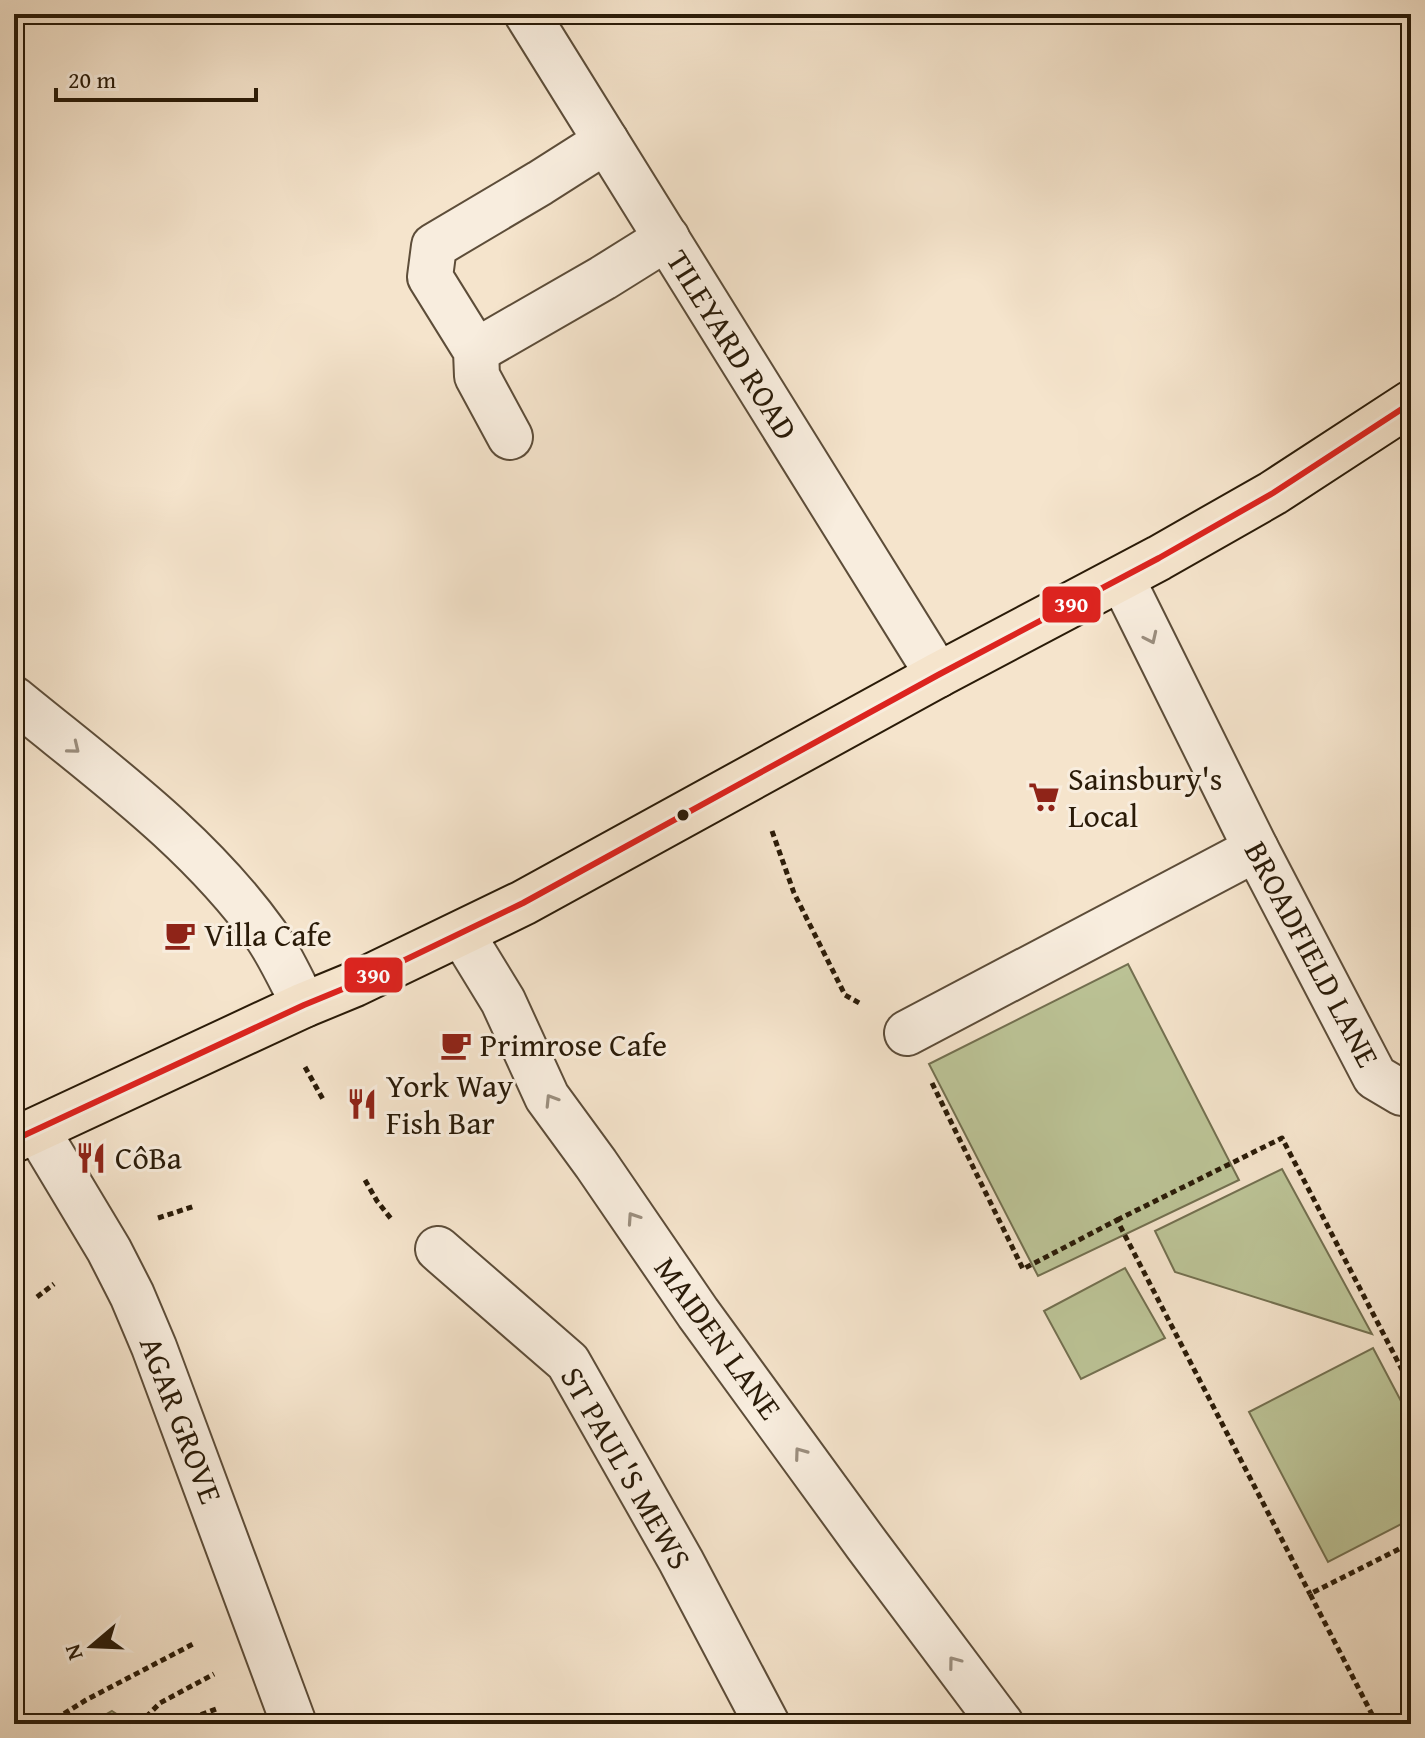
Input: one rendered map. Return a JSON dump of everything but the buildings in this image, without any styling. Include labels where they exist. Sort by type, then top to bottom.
[{"type":"main road","points":[[26,1135],[523,903],[938,675],[1122,579],[1273,493],[1411,403]]},
{"type":"street","name":"TILEYARD ROAD","points":[[527,14],[938,675]]},
{"type":"street","points":[[510,437],[477,376],[476,351],[430,277],[434,246],[606,141]]},
{"type":"street","points":[[476,351],[667,238]]},
{"type":"street","name":"BROADFIELD LANE","points":[[1122,579],[1256,849],[1375,1077],[1402,1093],[1411,1088]]},
{"type":"street","points":[[14,699],[172,829],[223,881],[267,937],[304,1005]]},
{"type":"street","points":[[907,1033],[1256,849]]},
{"type":"street","name":"MAIDEN LANE","points":[[462,934],[503,1001],[547,1097],[698,1313],[1001,1724]]},
{"type":"street","name":"AGAR GROVE","points":[[26,1135],[109,1250],[132,1295],[294,1724]]},
{"type":"street","name":"ST PAUL'S MEWS","points":[[438,1249],[568,1362],[681,1561],[767,1724]]},
{"type":"path","points":[[770,824],[794,893],[845,995],[907,1033],[1023,1269],[1282,1138],[1411,1387]]},
{"type":"path","points":[[158,1218],[195,1206]]},
{"type":"path","points":[[1117,1220],[1377,1724]]},
{"type":"path","points":[[37,1297],[54,1284]]},
{"type":"path","points":[[1310,1594],[1411,1543]]},
{"type":"path","points":[[47,1724],[195,1643]]},
{"type":"path","points":[[139,1724],[160,1703],[219,1671]]},
{"type":"path","points":[[185,1724],[186,1720],[219,1708]]},
{"type":"green space","points":[[1128,964],[1239,1180],[1038,1276],[929,1064]]},
{"type":"green space","points":[[1282,1169],[1372,1334],[1175,1272],[1155,1231]]},
{"type":"green space","points":[[1125,1268],[1165,1338],[1081,1379],[1044,1311]]},
{"type":"green space","points":[[1373,1348],[1411,1420],[1411,1519],[1328,1562],[1249,1412]]},
{"type":"green space","points":[[112,1711],[132,1724],[89,1724]]},
{"type":"transit line","name":"390","points":[[14,1140],[355,984],[523,903],[938,675],[1159,558],[1273,493],[1411,403]]},
{"type":"place","name":"Sainsbury's Local","points":[[1044,797]]},
{"type":"place","name":"Villa Cafe","points":[[180,935]]},
{"type":"place","name":"Primrose Cafe","points":[[456,1045]]},
{"type":"place","name":"York Way Fish Bar","points":[[362,1104]]},
{"type":"place","name":"CôBa","points":[[91,1158]]}]
